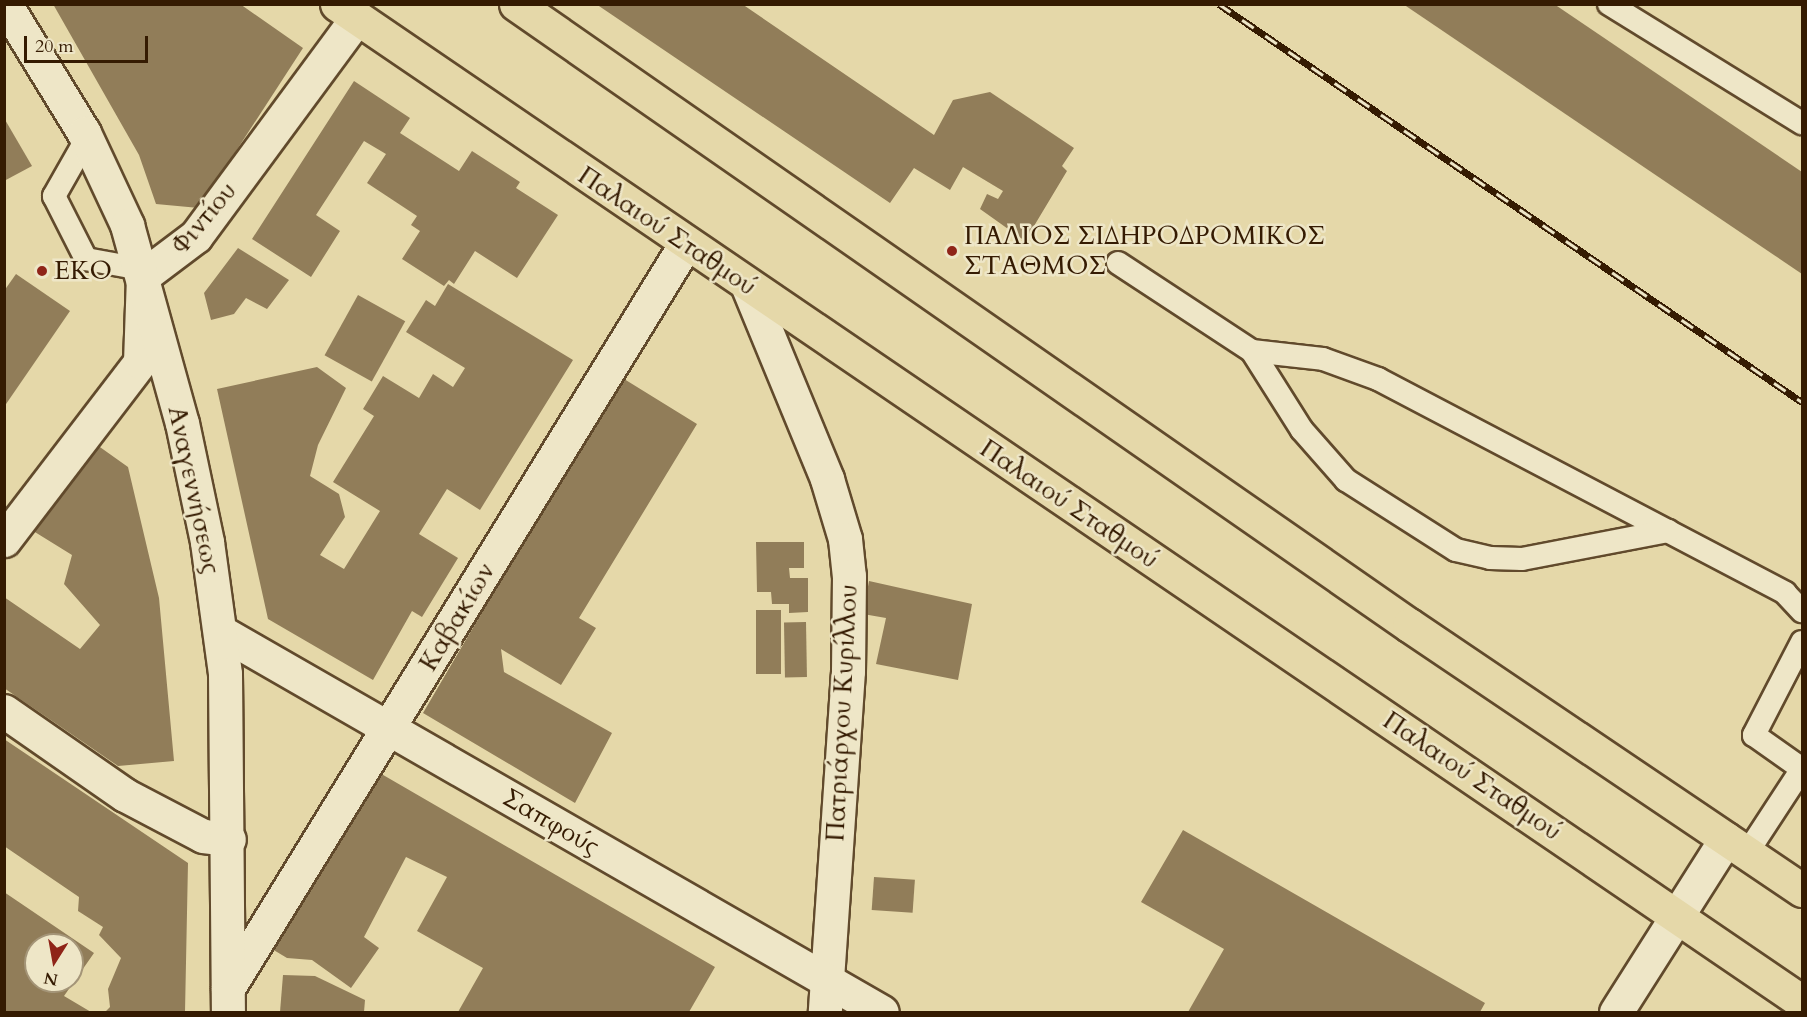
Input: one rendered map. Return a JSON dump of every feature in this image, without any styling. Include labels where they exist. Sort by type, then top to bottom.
[{"type":"highway","points":[[516,4],[1408,625],[1803,890]]},
{"type":"highway","name":"Παλαιού Σταθμού","points":[[347,11],[685,245],[1803,1002]]},
{"type":"street","name":"Αναγεννήσεως","points":[[5,4],[87,138],[127,225],[142,272],[189,455],[221,632],[229,839],[228,1000]]},
{"type":"street","name":"Φιντίου","points":[[142,272],[196,236],[347,11]]},
{"type":"street","name":"Καβακίων","points":[[228,1000],[389,728],[685,245]]},
{"type":"street","points":[[4,540],[140,362],[142,272]]},
{"type":"street","name":"Πατριάρχου Κυρίλλου","points":[[748,287],[827,479],[845,539],[850,626],[827,997]]},
{"type":"street","name":"Σαπφούς","points":[[221,632],[389,728],[827,997],[882,1012]]},
{"type":"street","points":[[4,711],[125,795],[203,836],[229,839]]},
{"type":"street","points":[[1616,1012],[1675,914],[1736,846]]},
{"type":"lane","points":[[1609,4],[1803,123]]},
{"type":"lane","points":[[87,138],[54,196],[86,259],[142,272]]},
{"type":"lane","points":[[1118,263],[1252,351],[1302,429],[1339,472],[1456,550],[1490,558],[1522,559],[1668,531]]},
{"type":"lane","points":[[1252,351],[1323,359],[1378,379],[1785,592],[1803,611]]},
{"type":"lane","points":[[1736,846],[1803,769],[1754,735],[1802,642]]},
{"type":"building","points":[[53,4],[240,4],[303,48],[199,208],[156,204],[139,155]]},
{"type":"building","points":[[596,4],[742,4],[934,135],[953,100],[990,92],[1074,148],[1062,166],[1067,171],[1025,241],[980,209],[987,194],[998,199],[1003,191],[963,167],[950,190],[914,168],[890,203]]},
{"type":"building","points":[[1403,4],[1554,4],[1802,172],[1802,274]]},
{"type":"building","points":[[354,81],[410,118],[400,133],[459,171],[472,151],[520,182],[516,188],[558,215],[517,278],[475,251],[454,284],[449,280],[444,286],[402,259],[420,231],[411,225],[417,216],[367,183],[386,154],[364,141],[316,215],[340,231],[311,277],[252,239]]},
{"type":"building","points":[[4,118],[32,166],[4,181]]},
{"type":"building","points":[[238,248],[289,280],[267,309],[246,298],[234,314],[211,320],[204,293]]},
{"type":"building","points":[[16,274],[70,311],[4,407],[4,291]]},
{"type":"building","points":[[448,284],[573,360],[480,510],[447,489],[419,534],[458,558],[422,617],[412,611],[373,680],[268,619],[217,389],[317,367],[346,388],[318,445],[310,476],[339,494],[345,517],[320,555],[344,569],[380,511],[333,482],[374,416],[363,409],[383,376],[419,398],[433,374],[453,387],[465,368],[406,332],[426,300],[435,306]]},
{"type":"building","points":[[358,295],[405,321],[372,382],[325,355]]},
{"type":"building","points":[[616,374],[697,424],[579,618],[596,628],[561,685],[501,649],[504,672],[612,733],[575,803],[423,713],[505,573],[497,569]]},
{"type":"building","points":[[90,440],[128,467],[159,598],[174,761],[118,766],[4,688],[4,597],[80,649],[100,625],[64,584],[72,555],[30,529]]},
{"type":"building","points":[[756,542],[804,542],[804,568],[789,568],[790,578],[808,578],[808,612],[789,613],[789,604],[772,604],[771,592],[757,592]]},
{"type":"building","points":[[869,581],[972,604],[958,680],[876,664],[886,618],[863,614]]},
{"type":"building","points":[[756,610],[781,610],[781,674],[756,674]]},
{"type":"building","points":[[784,622],[806,622],[807,677],[785,677]]},
{"type":"building","points":[[4,739],[188,863],[185,1012],[105,1012],[110,1007],[108,989],[121,958],[99,935],[103,927],[78,911],[79,897],[4,846]]},
{"type":"building","points":[[378,772],[715,967],[689,1012],[458,1012],[483,968],[417,931],[447,877],[406,857],[364,937],[379,948],[351,988],[312,960],[287,958],[272,949],[276,913],[297,881],[311,888]]},
{"type":"building","points":[[1183,830],[1485,1003],[1480,1012],[1188,1012],[1224,949],[1141,902]]},
{"type":"building","points":[[874,877],[915,880],[913,913],[872,910]]},
{"type":"building","points":[[4,892],[64,933],[24,933],[24,993],[66,993],[64,996],[91,1012],[4,1012]]},
{"type":"building","points":[[84,946],[94,953],[84,967]]},
{"type":"building","points":[[283,975],[315,976],[365,1000],[364,1012],[280,1012]]},
{"type":"railway","points":[[1219,4],[1802,402]]},
{"type":"place","name":"ΠΑΛΙΟΣ ΣΙΔΗΡΟΔΡΟΜΙΚΟΣ ΣΤΑΘΜΟΣ","points":[[952,251]]},
{"type":"place","name":"EKO","points":[[42,271]]}]
